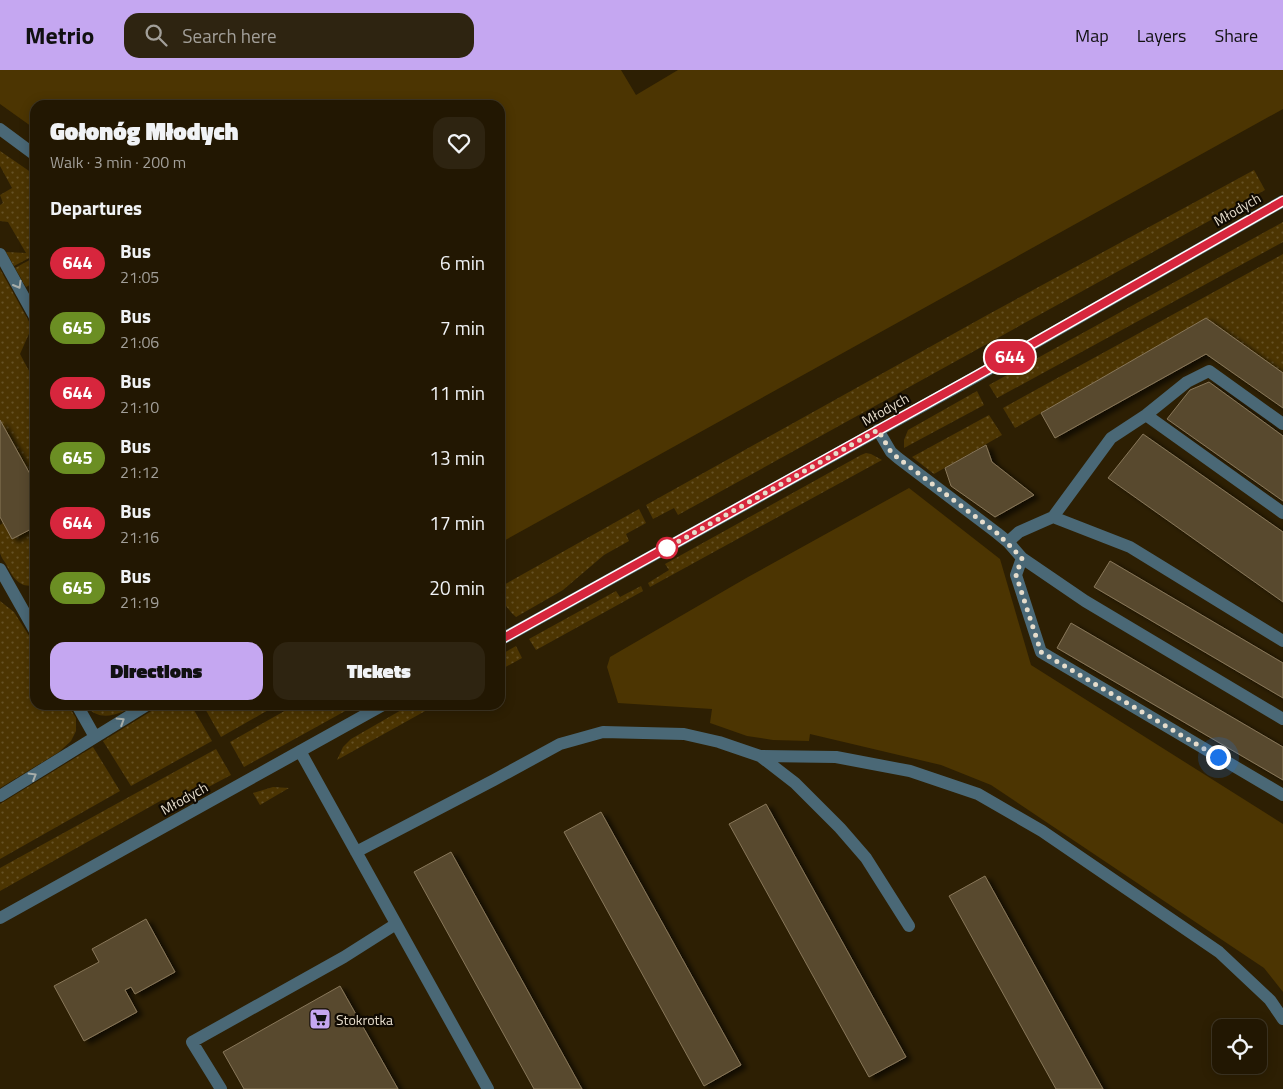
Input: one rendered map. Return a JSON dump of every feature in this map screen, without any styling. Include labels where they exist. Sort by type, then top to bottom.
[{"type":"street","points":[[0,130],[30,151]]},
{"type":"street","name":"Młodych","points":[[505,637],[976,376],[1283,201]]},
{"type":"street","points":[[0,254],[30,308]]},
{"type":"street","points":[[1008,542],[1019,532],[1053,517],[1111,438],[1146,415],[1187,382],[1210,371],[1283,424]]},
{"type":"street","points":[[1146,415],[1283,513]]},
{"type":"street","points":[[878,430],[891,452],[997,533],[1022,558],[1085,601],[1283,719]]},
{"type":"street","points":[[1053,517],[1130,547],[1283,642]]},
{"type":"street","points":[[1022,558],[1016,575],[1041,652],[1283,795]]},
{"type":"street","points":[[0,569],[5,590],[30,624]]},
{"type":"street","points":[[80,710],[95,737]]},
{"type":"street","points":[[0,796],[139,710]]},
{"type":"street","name":"Młodych","points":[[0,918],[374,710]]},
{"type":"street","points":[[356,852],[560,744],[603,732],[684,734],[719,742],[760,756],[836,757],[910,771],[978,794],[1042,831],[1219,952],[1270,1000],[1283,1019]]},
{"type":"street","points":[[300,751],[488,1089]]},
{"type":"street","points":[[760,756],[795,783],[840,828],[866,858],[909,926]]},
{"type":"street","points":[[221,1089],[192,1042],[344,957],[396,924]]},
{"type":"shaded area","points":[[0,70],[621,70],[636,95],[678,70],[1283,70],[1283,109],[505,540],[505,100],[30,100],[30,125],[0,104]]},
{"type":"shaded area","points":[[0,151],[30,172],[30,258],[14,266],[6,252],[26,253],[8,222],[0,221],[0,205],[3,203],[0,195],[12,188],[0,166]]},
{"type":"shaded area","points":[[1254,170],[1265,190],[678,515],[674,508],[653,519],[646,505],[989,314]]},
{"type":"shaded area","points":[[1283,222],[1283,242],[997,398],[989,385]]},
{"type":"shaded area","points":[[1283,254],[1283,373],[1206,318],[1015,428],[1003,408]]},
{"type":"shaded area","points":[[30,260],[30,285],[26,287],[15,268]]},
{"type":"shaded area","points":[[0,269],[30,323],[30,332],[20,354],[30,373],[30,474],[0,420]]},
{"type":"shaded area","points":[[977,391],[984,405],[904,448],[904,440],[908,430]]},
{"type":"shaded area","points":[[989,415],[1002,435],[934,474],[912,457]]},
{"type":"shaded area","points":[[866,453],[882,460],[650,587],[648,583],[669,570],[665,564]]},
{"type":"shaded area","points":[[909,488],[1000,559],[1031,665],[1283,824],[1283,992],[1264,968],[991,785],[941,765],[810,734],[809,741],[773,740],[747,736],[710,723],[712,709],[618,703],[607,667],[610,657],[748,577]]},
{"type":"shaded area","points":[[639,509],[646,523],[626,534],[629,541],[604,555],[563,590],[516,617],[505,604],[505,584]]},
{"type":"shaded area","points":[[3,523],[12,539],[30,530],[30,586],[20,583],[17,580],[0,553],[0,525]]},
{"type":"shaded area","points":[[641,586],[643,591],[536,650],[529,639],[616,591],[620,597]]},
{"type":"shaded area","points":[[0,601],[14,612],[30,637],[30,710],[71,710],[76,718],[76,731],[71,741],[59,752],[0,788]]},
{"type":"shaded area","points":[[516,646],[522,658],[505,667],[505,652]]},
{"type":"shaded area","points":[[126,710],[109,716],[103,716],[91,711]]},
{"type":"shaded area","points":[[153,710],[194,710],[212,741],[131,786],[103,741]]},
{"type":"shaded area","points":[[206,710],[268,710],[221,737]]},
{"type":"shaded area","points":[[286,710],[347,710],[244,767],[230,742]]},
{"type":"shaded area","points":[[401,710],[427,710],[337,760],[343,747],[351,739]]},
{"type":"shaded area","points":[[93,747],[120,791],[0,859],[0,804]]},
{"type":"shaded area","points":[[216,749],[231,775],[182,801],[162,800],[0,891],[0,868]]},
{"type":"shaded area","points":[[273,787],[289,788],[260,805],[253,793]]},
{"type":"building","points":[[1206,318],[1283,373],[1283,408],[1206,354],[1055,438],[1041,413]]},
{"type":"building","points":[[1209,382],[1283,436],[1283,501],[1167,419],[1190,390]]},
{"type":"building","points":[[0,420],[30,474],[30,530],[12,539],[0,517]]},
{"type":"building","points":[[1143,434],[1283,532],[1283,602],[1108,478]]},
{"type":"building","points":[[986,445],[992,462],[1034,495],[995,517],[951,486],[945,468]]},
{"type":"building","points":[[1110,561],[1283,663],[1283,698],[1094,587]]},
{"type":"building","points":[[1071,623],[1283,747],[1283,780],[1057,648]]},
{"type":"building","points":[[766,804],[906,1057],[869,1077],[729,824]]},
{"type":"building","points":[[601,812],[741,1065],[704,1086],[564,832]]},
{"type":"building","points":[[451,852],[582,1089],[534,1089],[414,872]]},
{"type":"building","points":[[985,876],[1103,1089],[1056,1089],[949,896]]},
{"type":"building","points":[[146,919],[175,972],[135,994],[131,987],[125,990],[137,1012],[84,1041],[54,986],[99,962],[92,949]]},
{"type":"building","name":"Stokrotka","points":[[340,986],[398,1089],[244,1089],[223,1052]]},
{"type":"bus line","name":"644","points":[[505,637],[976,376],[1283,201]]},
{"type":"place","name":"Stokrotka","points":[[320,1019]]},
{"type":"route","points":[[667,548],[665,549],[878,430],[891,452],[997,533],[1022,558],[1016,575],[1041,652],[1218,757]]}]
